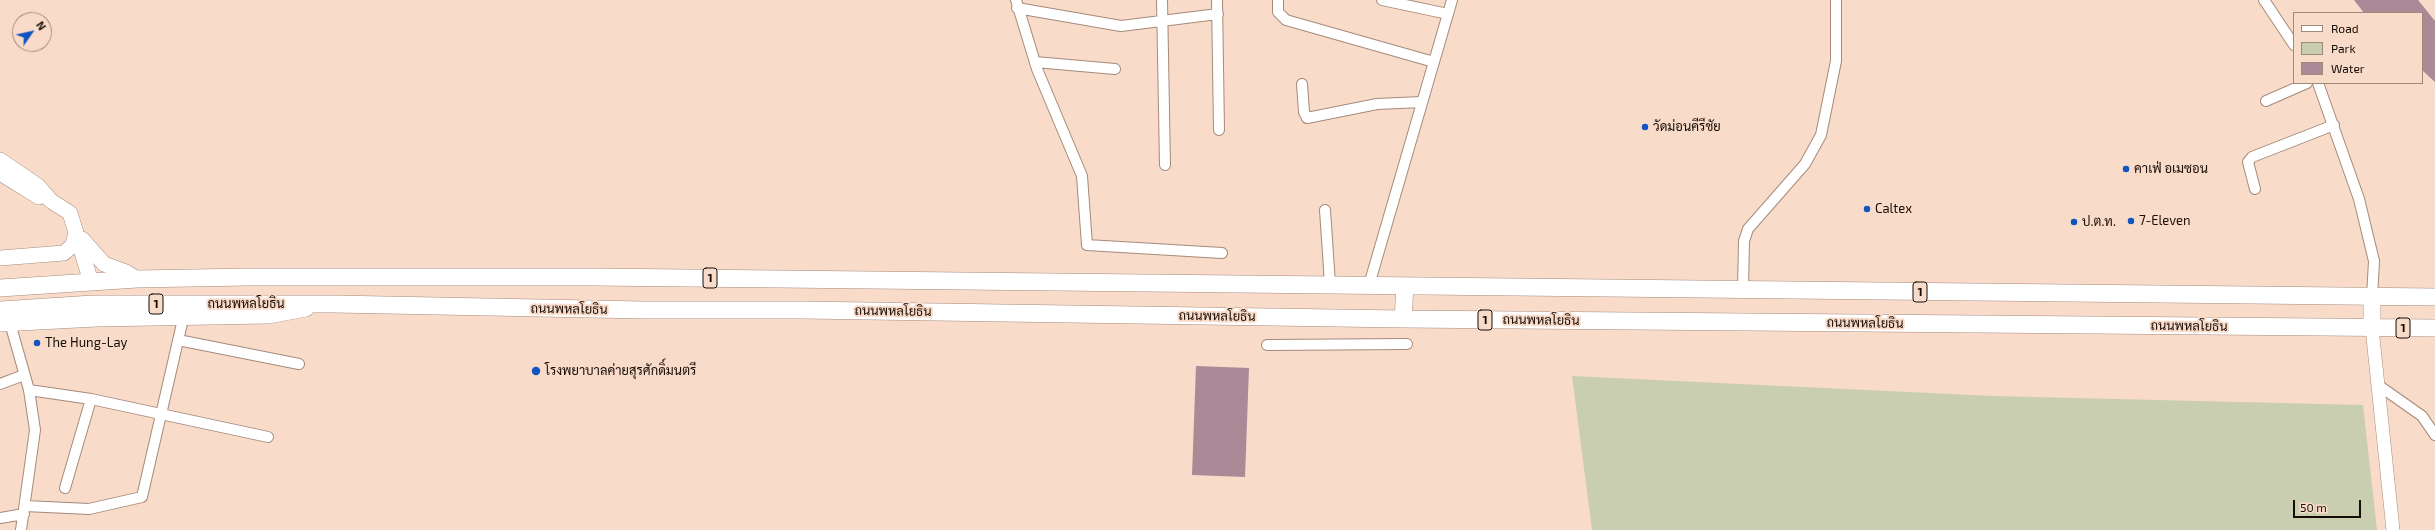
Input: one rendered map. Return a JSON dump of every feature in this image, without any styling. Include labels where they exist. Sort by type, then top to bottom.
[{"type":"highway","name":"ถนนพหลโยธิน","points":[[0,288],[137,279],[249,276],[594,277],[2435,297]]},
{"type":"highway","points":[[91,282],[93,304]]},
{"type":"highway","points":[[1403,319],[1405,286]]},
{"type":"highway","points":[[2372,297],[2372,328]]},
{"type":"highway","name":"ถนนพหลโยธิน","points":[[3,319],[93,304],[335,304],[643,310],[803,310],[1403,319],[2435,328]]},
{"type":"main road","points":[[0,160],[38,186],[51,201]]},
{"type":"main road","points":[[0,173],[33,195],[51,201],[70,213],[91,282]]},
{"type":"main road","points":[[0,258],[64,253],[73,245],[76,232]]},
{"type":"main road","points":[[76,232],[104,264],[126,272],[137,279]]},
{"type":"main road","name":"1","points":[[3,319],[183,319],[268,316],[335,304]]},
{"type":"street","points":[[1162,0],[1165,165]]},
{"type":"street","points":[[1217,0],[1219,130]]},
{"type":"street","points":[[1278,0],[1278,12],[1286,20],[1434,62]]},
{"type":"street","points":[[1382,0],[1448,14]]},
{"type":"street","points":[[1369,285],[1452,0]]},
{"type":"street","points":[[1742,289],[1744,241],[1748,229],[1805,164],[1821,134],[1836,61],[1836,0]]},
{"type":"street","points":[[2264,0],[2293,44]]},
{"type":"street","points":[[1218,14],[1121,26],[1017,4],[1035,62],[1082,176],[1087,245],[1222,253]]},
{"type":"street","points":[[1035,62],[1115,69]]},
{"type":"street","points":[[1302,84],[1304,112],[1308,118],[1377,104],[1422,102]]},
{"type":"street","points":[[2266,101],[2305,84]]},
{"type":"street","points":[[2318,84],[2359,198],[2374,261],[2372,297]]},
{"type":"street","points":[[2255,189],[2248,162],[2252,157],[2334,125]]},
{"type":"street","points":[[1325,210],[1330,284]]},
{"type":"street","points":[[3,319],[24,375],[35,430],[21,530]]},
{"type":"street","points":[[0,518],[24,510],[89,509],[142,497],[183,319]]},
{"type":"street","points":[[2372,328],[2393,530]]},
{"type":"street","points":[[178,340],[300,364]]},
{"type":"street","points":[[1267,345],[1407,344]]},
{"type":"street","points":[[0,384],[24,375]]},
{"type":"street","points":[[2378,385],[2422,416],[2435,435]]},
{"type":"street","points":[[28,390],[91,399],[268,437]]},
{"type":"street","points":[[65,488],[91,399]]},
{"type":"green space","points":[[1572,376],[1993,396],[2363,405],[2377,530],[1592,530]]},
{"type":"water","points":[[2354,0],[2418,0],[2435,21],[2435,82],[2423,71],[2423,12],[2363,12]]},
{"type":"water","points":[[1196,366],[1249,368],[1245,477],[1192,475]]},
{"type":"place","name":"วัดม่อนคีรีชัย","points":[[1645,127]]},
{"type":"place","name":"คาเฟ่ อเมซอน","points":[[2126,169]]},
{"type":"place","name":"Caltex","points":[[1867,209]]},
{"type":"place","name":"7-Eleven","points":[[2131,221]]},
{"type":"place","name":"ป.ต.ท.","points":[[2074,222]]},
{"type":"place","name":"The Hung-Lay","points":[[37,343]]},
{"type":"place","name":"โรงพยาบาลค่ายสุรศักดิ์มนตรี","points":[[536,371]]}]
